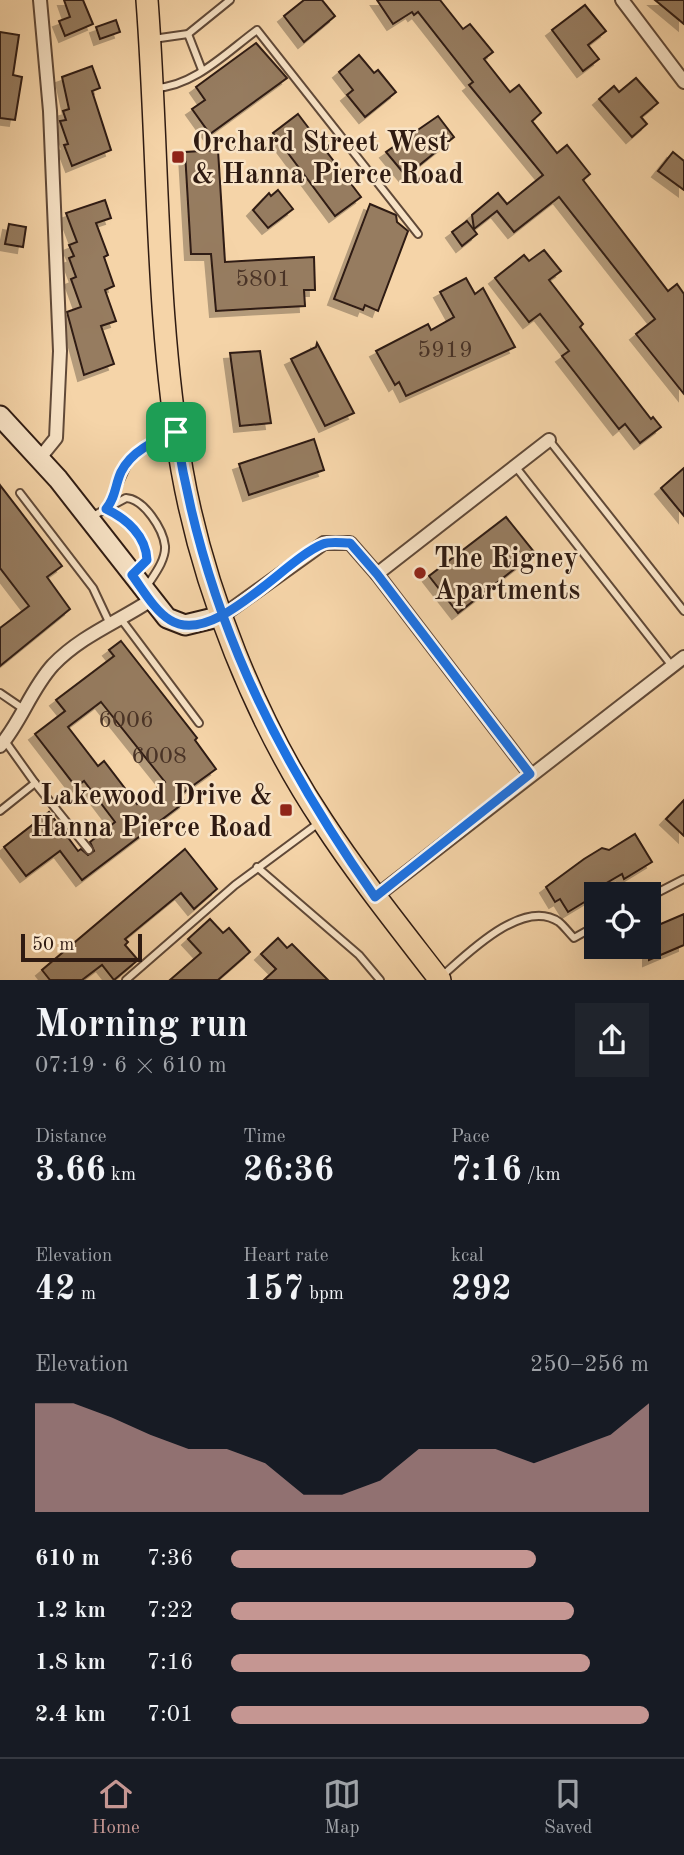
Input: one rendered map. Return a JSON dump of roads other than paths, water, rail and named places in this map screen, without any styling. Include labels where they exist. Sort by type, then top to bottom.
[{"type":"main road","points":[[147,0],[166,339],[176,432],[193,521],[222,616],[268,724],[322,821],[375,897],[439,980]]},
{"type":"street","points":[[39,459],[55,438],[60,351],[50,111],[40,0]]},
{"type":"street","points":[[622,0],[684,82]]},
{"type":"street","points":[[2,422],[97,514],[142,588],[167,618],[178,624],[195,624],[222,616],[324,543],[350,543],[377,574],[530,774]]},
{"type":"street","points":[[377,574],[549,440]]},
{"type":"street","points":[[2,743],[22,708],[53,666],[114,620],[142,588]]},
{"type":"street","points":[[375,897],[684,657]]},
{"type":"lane","points":[[150,40],[188,34],[230,0]]},
{"type":"lane","points":[[153,88],[172,87],[202,70],[257,30],[418,234]]},
{"type":"lane","points":[[188,34],[202,70]]},
{"type":"lane","points":[[97,514],[113,500],[128,463],[152,442],[176,432]]},
{"type":"lane","points":[[549,440],[684,611]]},
{"type":"lane","points":[[515,466],[672,666]]},
{"type":"lane","points":[[20,493],[93,588],[114,620],[199,723]]},
{"type":"lane","points":[[97,514],[126,498],[135,500],[149,513],[165,545],[162,560],[142,588]]},
{"type":"lane","points":[[97,514],[131,523],[144,547],[147,560],[142,588]]},
{"type":"lane","points":[[0,693],[22,708]]},
{"type":"lane","points":[[2,743],[89,850]]},
{"type":"lane","points":[[0,811],[34,783]]},
{"type":"lane","points":[[126,980],[257,867],[322,821]]},
{"type":"lane","points":[[257,867],[359,955],[380,980]]},
{"type":"lane","points":[[661,890],[684,878]]},
{"type":"lane","points":[[439,980],[504,927],[530,916],[558,921],[574,938],[584,932]]},
{"type":"place","name":"Orchard Street West & Hanna Pierce Road","points":[[178,157]]},
{"type":"place","name":"The Rigney Apartments","points":[[420,573]]},
{"type":"place","name":"Lakewood Drive & Hanna Pierce Road","points":[[286,810]]}]
